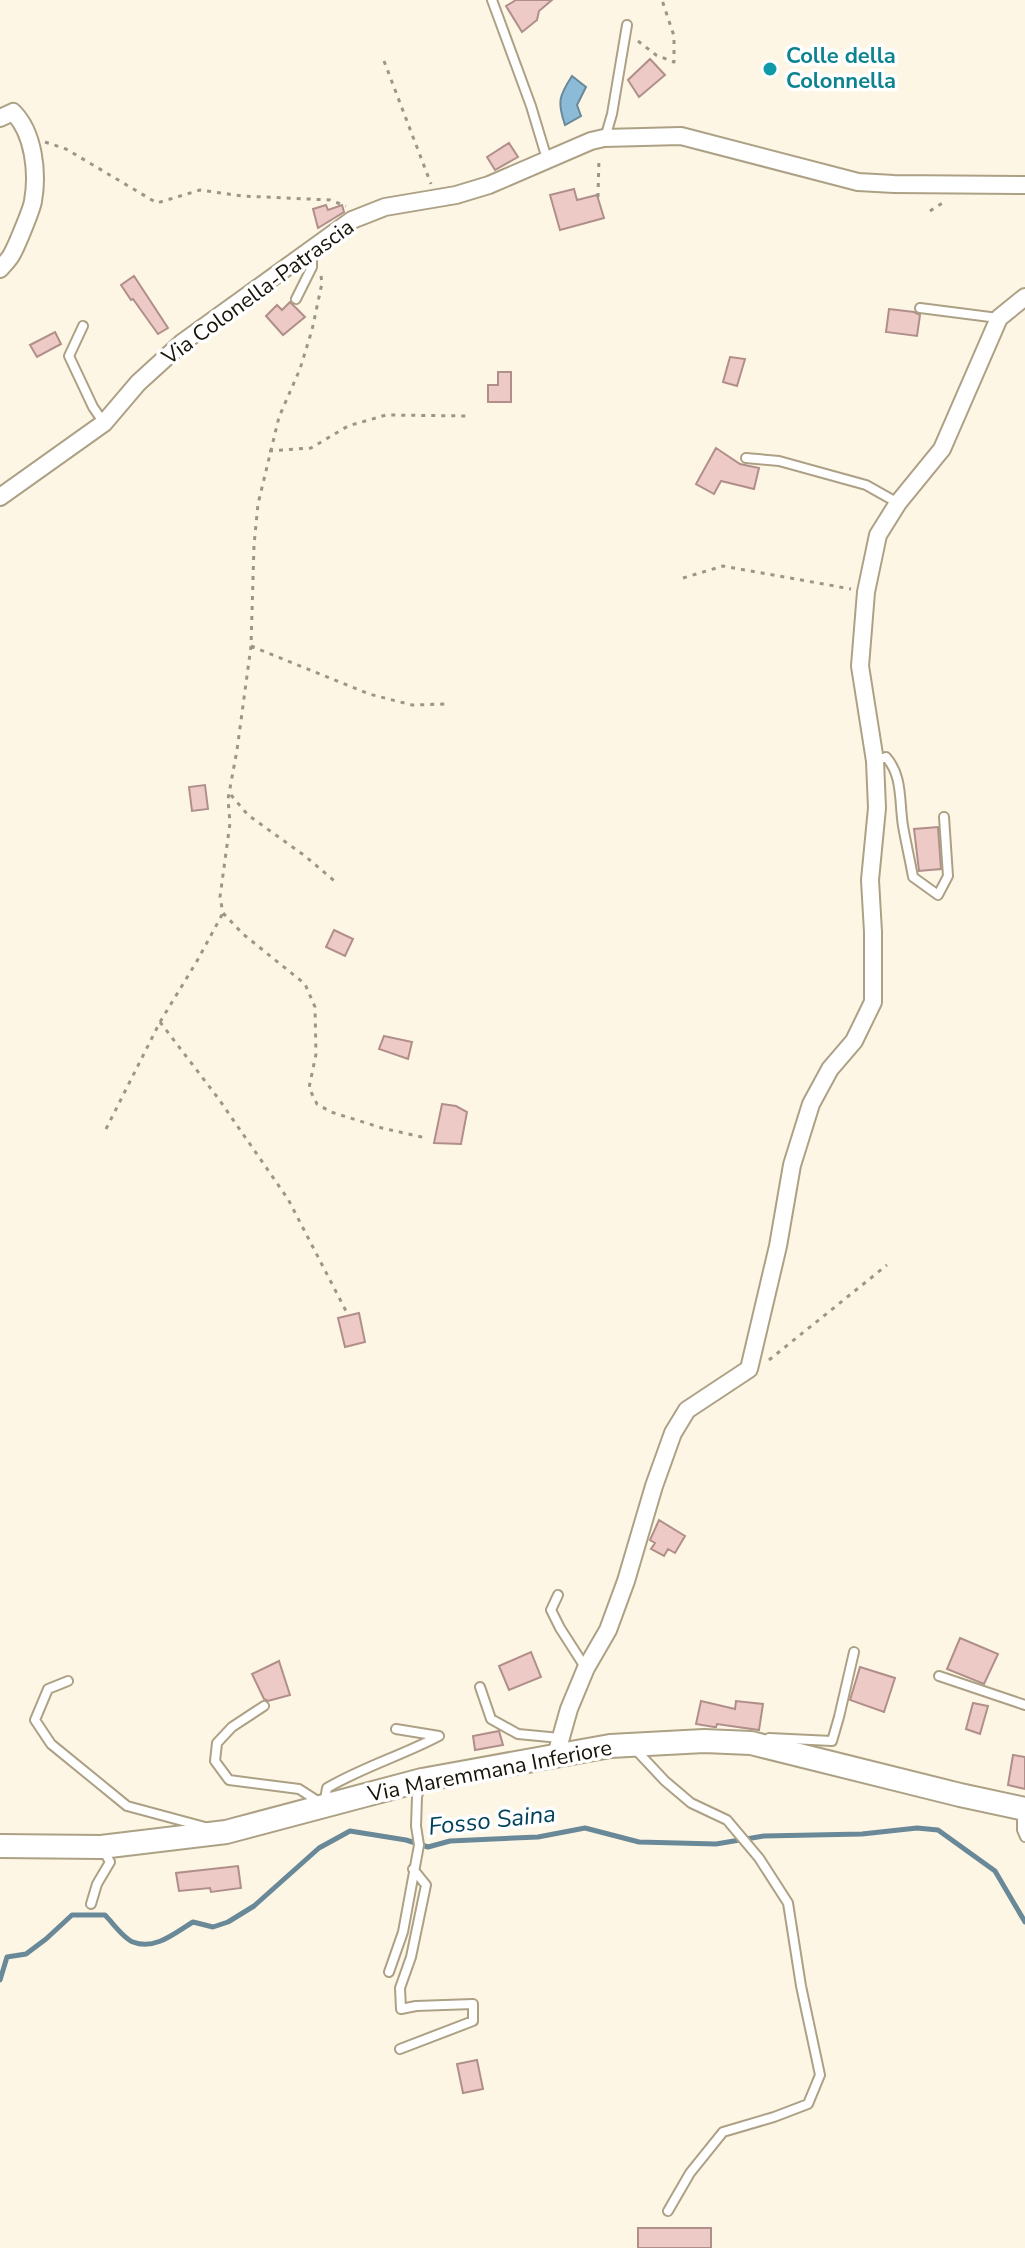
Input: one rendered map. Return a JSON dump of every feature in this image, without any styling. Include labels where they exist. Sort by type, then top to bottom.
[{"type":"main road","name":"Via Maremmana Inferiore","points":[[0,1846],[101,1847],[226,1832],[558,1747],[704,1741],[751,1743],[1024,1808]]},
{"type":"street","points":[[0,269],[12,254],[33,203],[34,168],[28,136],[21,120],[6,115]]},
{"type":"street","name":"Via Colonella-Patrascia","points":[[0,497],[104,423],[138,383],[183,342],[352,220],[385,207],[456,195],[489,185],[602,139],[681,136],[858,182],[1025,185]]},
{"type":"street","points":[[558,1747],[586,1668],[608,1630],[673,1433],[687,1410],[749,1369],[778,1246],[792,1165],[811,1104],[830,1069],[854,1041],[873,1002],[870,880],[877,808],[875,761],[860,666],[866,592],[878,535],[898,503],[942,449],[999,318],[1025,297]]},
{"type":"lane","points":[[492,0],[547,159]]},
{"type":"lane","points":[[602,139],[612,114],[626,28]]},
{"type":"lane","points":[[296,299],[312,267],[317,245]]},
{"type":"lane","points":[[920,308],[999,318]]},
{"type":"lane","points":[[83,326],[69,356],[104,423]]},
{"type":"lane","points":[[746,458],[779,461],[866,485],[898,503]]},
{"type":"lane","points":[[875,761],[886,757],[894,766],[901,792],[902,821],[913,877],[938,895],[948,876],[944,817]]},
{"type":"lane","points":[[558,1595],[551,1610],[586,1668]]},
{"type":"lane","points":[[751,1743],[768,1738],[832,1741],[854,1652]]},
{"type":"lane","points":[[939,1676],[1025,1705]]},
{"type":"lane","points":[[68,1681],[48,1689],[35,1720],[51,1744],[127,1806],[226,1832]]},
{"type":"lane","points":[[480,1687],[491,1719],[518,1734],[558,1747]]},
{"type":"lane","points":[[264,1706],[232,1727],[217,1743],[215,1761],[229,1780],[299,1789],[324,1805],[327,1788],[349,1775],[439,1736],[396,1729]]},
{"type":"lane","points":[[632,1745],[665,1781],[691,1803],[727,1820],[759,1858],[788,1903],[801,1986],[820,2075],[808,2104],[723,2132],[690,2173],[668,2211]]},
{"type":"lane","points":[[389,1972],[403,1932],[419,1845],[417,1797],[422,1780]]},
{"type":"lane","points":[[1024,1808],[1022,1830],[1025,1837]]},
{"type":"lane","points":[[91,1904],[97,1884],[110,1862],[101,1847]]},
{"type":"lane","points":[[400,2049],[473,2021],[473,2004],[401,2009],[400,1988],[411,1957],[426,1885],[413,1869]]},
{"type":"path","points":[[626,28],[656,55],[674,62],[674,36],[662,0]]},
{"type":"path","points":[[384,61],[436,198]]},
{"type":"path","points":[[28,136],[66,149],[157,203],[200,190],[242,196],[330,200],[369,213]]},
{"type":"path","points":[[598,197],[602,139]]},
{"type":"path","points":[[317,245],[322,283],[312,330],[300,369],[279,417],[258,504],[251,646],[228,799],[230,823],[220,897],[223,913],[243,934],[305,984],[315,1007],[316,1054],[309,1088],[317,1104],[331,1112],[382,1128],[426,1138]]},
{"type":"path","points":[[269,451],[311,448],[348,426],[386,415],[468,416]]},
{"type":"path","points":[[683,578],[723,566],[866,592]]},
{"type":"path","points":[[251,646],[369,694],[412,705],[447,704]]},
{"type":"path","points":[[229,794],[248,815],[338,884]]},
{"type":"path","points":[[106,1129],[160,1022],[223,913]]},
{"type":"path","points":[[160,1022],[218,1098],[288,1199],[346,1311]]},
{"type":"path","points":[[749,1369],[766,1362],[795,1341],[887,1265]]},
{"type":"water","points":[[572,76],[586,87],[577,105],[581,116],[565,125],[561,99]]},
{"type":"building","points":[[516,0],[552,0],[539,11],[537,20],[522,32],[506,6]]},
{"type":"building","points":[[650,59],[665,75],[639,97],[628,80]]},
{"type":"building","points":[[509,143],[518,157],[495,170],[487,157]]},
{"type":"building","points":[[574,189],[577,200],[597,195],[604,218],[560,230],[550,195]]},
{"type":"building","points":[[326,205],[328,210],[342,205],[344,212],[318,228],[313,209]]},
{"type":"building","points":[[134,276],[168,328],[158,334],[121,285]]},
{"type":"building","points":[[290,302],[305,317],[283,335],[266,316],[277,305],[282,310]]},
{"type":"building","points":[[889,309],[920,315],[917,336],[886,332]]},
{"type":"building","points":[[55,332],[61,344],[37,357],[30,345]]},
{"type":"building","points":[[730,357],[745,359],[737,386],[723,382]]},
{"type":"building","points":[[498,372],[511,372],[511,402],[488,402],[488,385],[498,385]]},
{"type":"building","points":[[716,448],[740,464],[759,468],[754,489],[721,481],[714,494],[696,484]]},
{"type":"building","points":[[205,785],[208,809],[192,811],[189,787]]},
{"type":"building","points":[[938,827],[941,869],[919,871],[914,829]]},
{"type":"building","points":[[334,930],[353,939],[345,956],[326,947]]},
{"type":"building","points":[[384,1036],[412,1042],[408,1059],[379,1049]]},
{"type":"building","points":[[442,1104],[467,1112],[461,1144],[434,1143]]},
{"type":"building","points":[[359,1313],[365,1342],[345,1347],[338,1318]]},
{"type":"building","points":[[659,1520],[685,1536],[675,1553],[668,1549],[664,1556],[651,1549],[655,1543],[650,1540]]},
{"type":"building","points":[[960,1638],[998,1654],[984,1684],[947,1669]]},
{"type":"building","points":[[531,1652],[541,1677],[509,1690],[499,1666]]},
{"type":"building","points":[[279,1661],[290,1695],[268,1701],[264,1699],[252,1674]]},
{"type":"building","points":[[860,1667],[895,1678],[884,1712],[850,1700]]},
{"type":"building","points":[[701,1701],[735,1709],[736,1701],[763,1704],[759,1730],[696,1724]]},
{"type":"building","points":[[973,1703],[988,1706],[980,1734],[966,1729]]},
{"type":"building","points":[[499,1731],[503,1745],[475,1750],[473,1736]]},
{"type":"building","points":[[1013,1755],[1025,1757],[1025,1789],[1008,1785]]},
{"type":"building","points":[[238,1866],[241,1888],[211,1892],[210,1888],[179,1891],[176,1873]]},
{"type":"building","points":[[477,2060],[483,2089],[463,2093],[457,2064]]},
{"type":"building","points":[[638,2228],[711,2228],[711,2248],[638,2248]]},
{"type":"waterway","name":"Fosso Saina","points":[[0,1980],[7,1957],[26,1954],[72,1915],[105,1915],[126,1937],[141,1944],[165,1939],[193,1922],[213,1927],[228,1922],[254,1906],[319,1848],[350,1831],[406,1840],[428,1847],[450,1841],[538,1837],[585,1828],[639,1842],[716,1844],[764,1836],[862,1834],[917,1828],[938,1830],[995,1871],[1025,1922]]},
{"type":"place","name":"Colle della Colonnella","points":[[770,69]]}]
